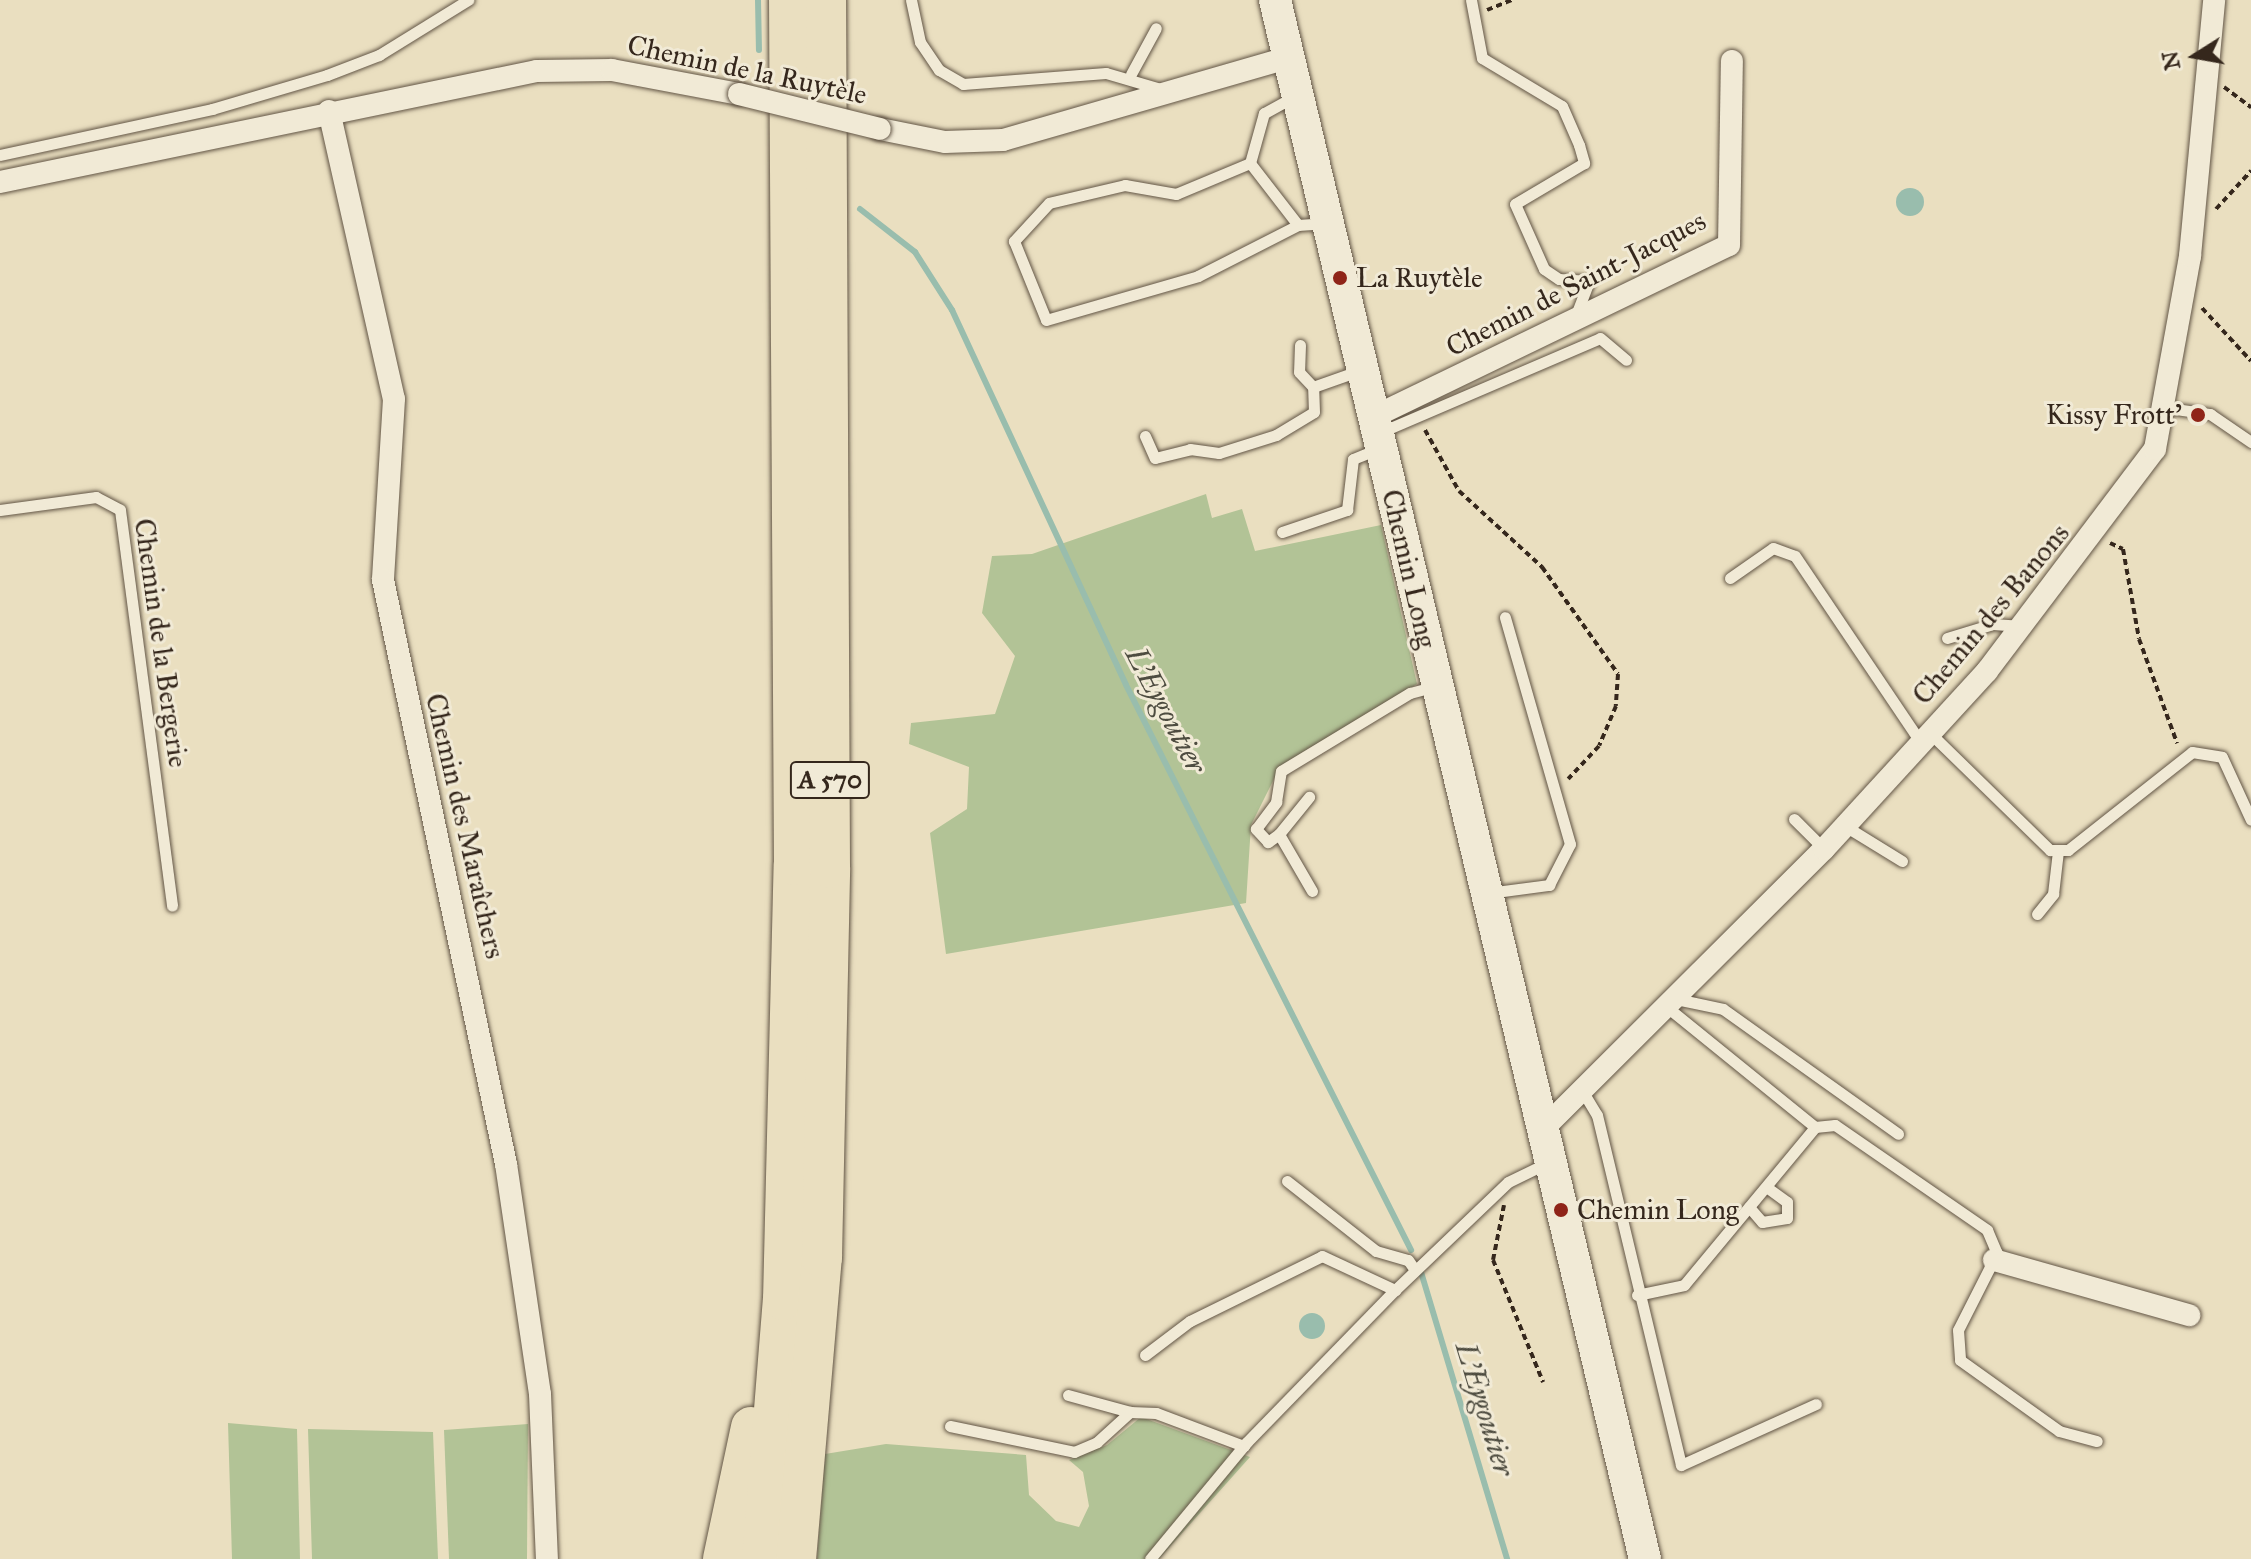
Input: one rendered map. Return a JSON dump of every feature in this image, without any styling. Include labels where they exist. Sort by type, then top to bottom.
[{"type":"highway","name":"A 570","points":[[762,1559],[788,1109],[789,0]]},
{"type":"highway","name":"A 570","points":[[796,1559],[822,1258],[830,868],[826,0]]},
{"type":"highway","points":[[723,1559],[760,1371],[788,1109]]},
{"type":"main road","name":"Chemin Long","points":[[1275,0],[1297,95],[1312,224],[1362,370],[1645,1559]]},
{"type":"street","name":"Chemin des Banons","points":[[1542,1130],[1672,1004],[1824,849],[1926,738],[2023,626],[2155,449],[2214,0]]},
{"type":"street","name":"Chemin de la Ruytèle","points":[[0,182],[329,111],[537,71],[612,70],[739,94],[945,142],[1003,140],[1288,58]]},
{"type":"street","name":"Chemin de Saint-Jacques","points":[[1377,433],[1571,325],[1729,245],[1732,61]]},
{"type":"street","name":"Chemin des Maraîchers","points":[[329,111],[394,399],[383,580],[506,1164],[540,1394],[547,1559]]},
{"type":"street","points":[[1994,1260],[2189,1315]]},
{"type":"lane","points":[[0,155],[212,109],[327,75],[379,55],[468,0]]},
{"type":"lane","points":[[911,0],[920,42],[939,70],[963,84],[1131,74],[1171,93]]},
{"type":"lane","points":[[1471,0],[1482,58],[1562,106],[1579,145],[1584,163],[1515,204],[1544,269],[1559,279],[1589,281],[1571,325]]},
{"type":"lane","points":[[1131,74],[1156,28]]},
{"type":"lane","points":[[1250,163],[1264,113],[1297,95]]},
{"type":"lane","points":[[1250,163],[1312,224],[1198,276],[1046,320],[1014,241],[1049,203],[1125,185],[1176,194],[1250,163]]},
{"type":"lane","points":[[1282,532],[1347,510],[1353,459],[1377,433],[1600,338],[1626,360]]},
{"type":"lane","points":[[1145,436],[1155,458],[1190,449],[1219,453],[1276,435],[1314,412],[1313,387],[1299,372],[1300,345]]},
{"type":"lane","points":[[1313,387],[1362,370]]},
{"type":"lane","points":[[2160,408],[2224,419],[2251,442]]},
{"type":"lane","name":"Chemin de la Bergerie","points":[[0,510],[96,497],[120,510],[172,906]]},
{"type":"lane","points":[[1730,578],[1773,548],[1795,556],[1926,738],[2058,851]]},
{"type":"lane","points":[[1486,893],[1549,885],[1570,844],[1505,617]]},
{"type":"lane","points":[[1947,638],[1993,624],[2023,626]]},
{"type":"lane","points":[[1309,797],[1279,834],[1268,842],[1256,829],[1276,802],[1281,771],[1410,693],[1437,686]]},
{"type":"lane","points":[[2037,914],[2053,894],[2058,851],[2192,752],[2222,757],[2251,820]]},
{"type":"lane","points":[[1794,819],[1824,849]]},
{"type":"lane","points":[[1845,826],[1902,861]]},
{"type":"lane","points":[[1279,834],[1312,891]]},
{"type":"lane","points":[[1672,1004],[1815,1127],[1835,1125],[1987,1230],[1994,1260],[1958,1330],[1960,1360],[2059,1431],[2097,1441]]},
{"type":"lane","points":[[1672,1004],[1723,1009],[1898,1134]]},
{"type":"lane","points":[[1583,1092],[1597,1115],[1637,1295],[1681,1465],[1816,1404]]},
{"type":"lane","points":[[1637,1295],[1684,1285],[1768,1188],[1815,1127]]},
{"type":"lane","points":[[1150,1559],[1244,1446],[1415,1270],[1499,1191],[1549,1161]]},
{"type":"lane","points":[[1287,1181],[1376,1251],[1408,1260],[1415,1270]]},
{"type":"lane","points":[[1749,1207],[1762,1222],[1787,1218],[1787,1202],[1768,1188]]},
{"type":"lane","points":[[1145,1355],[1190,1321],[1322,1256],[1395,1290]]},
{"type":"lane","points":[[1068,1395],[1130,1412],[1156,1413],[1244,1446]]},
{"type":"lane","points":[[950,1426],[1074,1452],[1097,1442],[1130,1412]]},
{"type":"path","points":[[1473,15],[1512,0]]},
{"type":"path","points":[[2214,222],[2216,209],[2251,171]]},
{"type":"path","points":[[2200,302],[2219,335],[2251,361]]},
{"type":"path","points":[[1419,417],[1459,491],[1542,567],[1618,674],[1616,706],[1599,746],[1562,785],[1558,807]]},
{"type":"path","points":[[2098,555],[2107,544],[2123,549],[2139,639],[2174,725],[2178,760]]},
{"type":"path","points":[[1499,1191],[1505,1209],[1493,1260],[1543,1382]]},
{"type":"shaded area","points":[[1910,188],[1920,192],[1924,202],[1920,212],[1910,216],[1900,212],[1896,202],[1900,192]]},
{"type":"shaded area","points":[[1206,494],[1212,518],[1242,509],[1255,551],[1381,525],[1417,684],[1280,767],[1251,825],[1246,903],[946,954],[930,833],[967,809],[969,767],[909,744],[911,723],[995,714],[1015,656],[982,613],[992,556],[1032,554]]},
{"type":"shaded area","points":[[1312,1313],[1321,1317],[1325,1326],[1321,1335],[1312,1339],[1303,1335],[1299,1326],[1303,1317]]},
{"type":"shaded area","points":[[1141,1417],[1250,1457],[1159,1559],[817,1559],[825,1454],[886,1444],[1026,1455],[1029,1495],[1056,1521],[1079,1527],[1089,1506],[1083,1472],[1069,1460],[1107,1445]]},
{"type":"shaded area","points":[[228,1423],[297,1429],[300,1559],[232,1559]]},
{"type":"shaded area","points":[[528,1424],[527,1559],[449,1559],[444,1430]]},
{"type":"shaded area","points":[[308,1429],[433,1432],[438,1559],[312,1559]]},
{"type":"waterway","name":"L'Eygoutier","points":[[758,0],[759,50]]},
{"type":"waterway","name":"L'Eygoutier","points":[[860,209],[915,252],[952,310],[1126,685],[1411,1250]]},
{"type":"waterway","name":"L'Eygoutier","points":[[1421,1272],[1507,1559]]},
{"type":"place","name":"La Ruytèle","points":[[1340,278]]},
{"type":"place","name":"Kissy Frott'","points":[[2198,415]]},
{"type":"place","name":"Chemin Long","points":[[1561,1210]]}]
